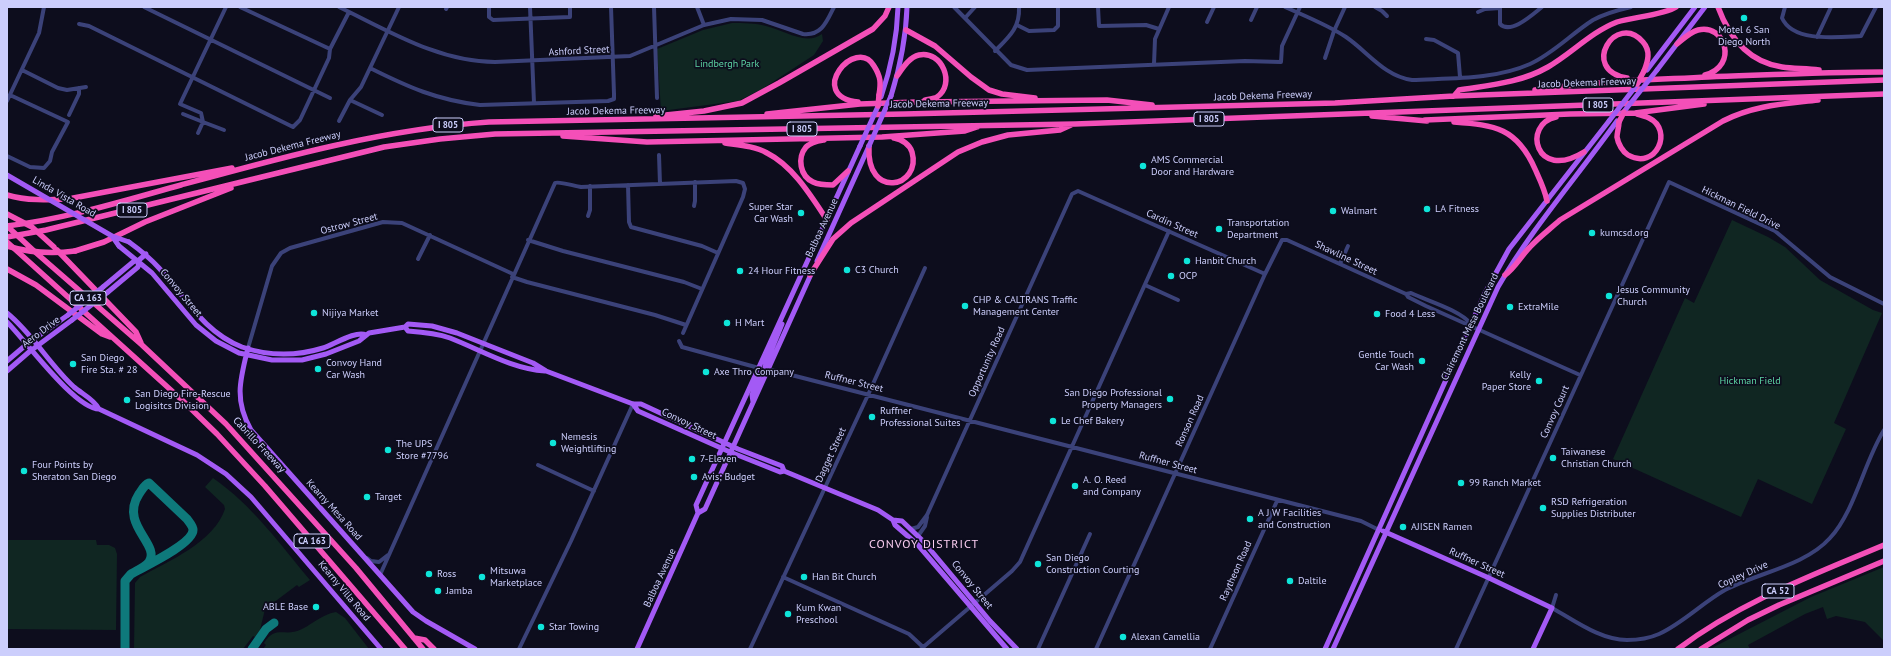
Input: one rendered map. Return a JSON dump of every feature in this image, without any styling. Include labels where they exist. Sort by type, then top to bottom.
[{"type":"highway","points":[[628,120],[704,111],[742,102],[779,84],[873,29],[885,16],[889,7]]},
{"type":"highway","points":[[1454,96],[1459,90],[1508,83],[1526,78],[1548,67],[1583,42],[1617,22],[1676,7]]},
{"type":"highway","points":[[1718,7],[1732,37],[1754,56],[1768,63],[1782,67],[1839,72]]},
{"type":"highway","points":[[906,30],[934,46],[971,77],[992,92],[1066,101]]},
{"type":"highway","points":[[1678,44],[1691,33],[1703,30],[1714,32],[1724,44],[1724,60],[1718,70],[1706,75],[1688,78]]},
{"type":"highway","points":[[1624,33],[1631,34],[1643,42],[1647,48],[1649,59],[1646,70],[1637,82],[1617,76],[1607,68],[1604,57],[1604,51],[1612,38],[1624,33]]},
{"type":"highway","points":[[897,76],[908,62],[918,55],[930,56],[940,62],[946,73],[944,87],[937,97],[916,102]]},
{"type":"highway","points":[[862,57],[872,62],[881,80],[880,96],[875,105],[848,100],[839,95],[835,87],[836,78],[840,67],[850,60],[862,57]]},
{"type":"highway","points":[[1510,94],[1568,85],[1688,78],[1839,72],[1884,72]]},
{"type":"highway","name":"Jacob Dekema Freeway","points":[[7,226],[55,219],[271,160],[362,139],[446,125],[489,122],[729,118],[1335,103],[1454,96],[1884,80]]},
{"type":"highway","name":"Jacob Dekema Freeway","points":[[7,237],[46,230],[384,147],[440,139],[528,133],[1074,124],[1884,94]]},
{"type":"highway","points":[[1505,275],[1541,235],[1560,220],[1740,112],[1754,108],[1852,95]]},
{"type":"highway","points":[[729,118],[916,102],[1107,100],[1175,107]]},
{"type":"highway","points":[[1426,120],[1635,113],[1678,108],[1724,100]]},
{"type":"highway","points":[[1624,112],[1618,122],[1617,137],[1625,154],[1636,160],[1648,158],[1658,148],[1661,134],[1657,124],[1650,118],[1635,113]]},
{"type":"highway","points":[[1344,114],[1484,124],[1499,129],[1516,139],[1525,148],[1546,193],[1547,201]]},
{"type":"highway","points":[[1570,114],[1551,118],[1543,124],[1537,137],[1539,148],[1546,157],[1558,162],[1568,161],[1584,152]]},
{"type":"highway","points":[[810,275],[833,239],[851,223],[958,152],[982,142],[1008,135],[1060,130],[1074,124]]},
{"type":"highway","points":[[528,133],[637,142],[882,137],[965,131],[982,126]]},
{"type":"highway","points":[[843,137],[815,142],[807,147],[800,157],[801,166],[804,175],[812,182],[824,185],[832,185],[848,171]]},
{"type":"highway","points":[[869,146],[871,170],[876,176],[884,181],[892,183],[901,181],[911,173],[914,160],[911,147],[899,139],[882,137]]},
{"type":"highway","points":[[713,140],[762,151],[781,162],[791,170],[827,220]]},
{"type":"highway","points":[[7,195],[19,198],[43,200],[68,199],[271,160]]},
{"type":"highway","points":[[7,246],[31,252],[58,253],[75,250],[104,242],[152,219],[256,179]]},
{"type":"highway","points":[[7,214],[32,227],[54,247],[136,332],[142,345]]},
{"type":"highway","name":"Cabrillo Freeway","points":[[7,226],[142,345],[226,424],[356,568],[423,649]]},
{"type":"highway","name":"CA 163","points":[[7,242],[183,401],[241,460],[405,649]]},
{"type":"highway","points":[[7,269],[36,285],[102,334],[115,339]]},
{"type":"highway","name":"CA 52","points":[[1678,649],[1712,625],[1749,604],[1884,545]]},
{"type":"highway","name":"CA 52","points":[[1701,649],[1748,620],[1779,605],[1884,561]]},
{"type":"highway","points":[[414,638],[425,640],[434,649]]},
{"type":"main road","points":[[880,96],[892,56],[897,26],[898,7]]},
{"type":"main road","name":"Balboa Avenue","points":[[637,649],[698,513],[705,509],[891,96],[897,76],[906,30],[908,7]]},
{"type":"main road","points":[[1646,70],[1695,7]]},
{"type":"main road","points":[[1624,112],[1678,44],[1705,7]]},
{"type":"main road","name":"Clairemont Mesa Boulevard","points":[[1325,649],[1488,288],[1509,249],[1637,82]]},
{"type":"main road","name":"Balboa Avenue","points":[[698,513],[696,505],[827,220],[860,146],[875,105]]},
{"type":"main road","name":"Clairemont Mesa Boulevard","points":[[1333,649],[1478,328],[1505,275],[1536,228],[1618,122]]},
{"type":"main road","name":"Linda Vista Road","points":[[7,175],[112,236],[129,242],[146,254]]},
{"type":"main road","name":"Linda Vista Road","points":[[112,236],[119,246],[139,260]]},
{"type":"main road","name":"Convoy Street","points":[[146,254],[201,320],[228,340],[248,348],[273,353],[301,353],[324,348],[358,334],[366,335],[405,327],[408,324],[417,324],[444,330],[533,363],[546,371],[633,404],[641,404],[733,446],[782,466],[784,471]]},
{"type":"main road","name":"Aero Drive","points":[[7,361],[33,339],[68,315],[133,262],[139,260],[146,254]]},
{"type":"main road","name":"Convoy Street","points":[[139,260],[152,273],[196,325],[225,347],[247,356],[272,360],[302,360],[326,354],[359,341],[366,335]]},
{"type":"main road","name":"Aero Drive","points":[[7,371],[32,349],[72,320],[138,267],[139,260]]},
{"type":"main road","name":"Kearny Villa Road","points":[[7,313],[39,345],[74,387],[97,404],[99,409]]},
{"type":"main road","points":[[768,369],[765,367],[766,363],[781,328],[783,315]]},
{"type":"main road","name":"Kearny Villa Road","points":[[7,322],[69,392],[94,409],[99,409],[197,455],[238,484],[251,497],[381,649]]},
{"type":"main road","name":"Convoy Street","points":[[405,327],[408,331],[426,332],[449,338],[530,370],[546,371]]},
{"type":"main road","points":[[417,332],[422,328],[439,331],[444,330]]},
{"type":"main road","name":"Kearny Mesa Road","points":[[248,348],[239,388],[240,401],[248,424],[339,531],[362,554],[413,612],[475,649]]},
{"type":"main road","points":[[753,403],[752,395],[761,372],[759,368]]},
{"type":"main road","name":"Convoy Street","points":[[633,404],[638,411],[722,449],[780,472],[784,471],[878,510],[894,522],[918,545],[1005,647]]},
{"type":"main road","name":"Convoy Street","points":[[894,522],[902,521],[912,529],[990,621],[1017,649]]},
{"type":"main road","points":[[894,522],[899,523],[914,537],[918,536]]},
{"type":"main road","name":"Ruffner Street","points":[[1379,530],[1489,578],[1552,608]]},
{"type":"main road","points":[[1533,649],[1552,608]]},
{"type":"main road","points":[[1005,647],[1008,646],[1011,649]]},
{"type":"street","points":[[7,101],[40,29],[44,7]]},
{"type":"street","points":[[144,7],[314,92],[330,98]]},
{"type":"street","points":[[198,133],[202,122],[201,113],[180,104],[226,7]]},
{"type":"street","points":[[240,7],[330,49]]},
{"type":"street","name":"Ashford Street","points":[[339,7],[430,50],[456,58],[479,62],[630,56],[704,25],[720,20],[745,18],[769,21],[803,34],[813,34],[821,30],[834,7]]},
{"type":"street","points":[[339,121],[350,100],[361,87],[399,7]]},
{"type":"street","points":[[489,7],[490,20],[570,16],[570,7]]},
{"type":"street","points":[[530,7],[534,103]]},
{"type":"street","points":[[370,68],[416,90],[449,100],[480,105],[608,101],[614,99],[611,7]]},
{"type":"street","points":[[654,7],[657,98]]},
{"type":"street","points":[[697,7],[704,25]]},
{"type":"street","points":[[954,7],[995,51],[1011,65],[1027,70],[1245,61],[1281,62],[1282,46],[1300,7]]},
{"type":"street","points":[[965,18],[975,7]]},
{"type":"street","points":[[995,51],[1011,36],[1017,25],[1020,7]]},
{"type":"street","points":[[1017,25],[1034,31],[1054,30],[1058,26],[1058,7]]},
{"type":"street","points":[[1098,7],[1099,26],[1146,25],[1159,30]]},
{"type":"street","points":[[1154,64],[1154,46],[1169,7]]},
{"type":"street","points":[[1206,22],[1214,7]]},
{"type":"street","points":[[1251,20],[1257,7]]},
{"type":"street","points":[[1286,7],[1346,37],[1389,72],[1404,79],[1412,80],[1488,75],[1514,70],[1549,53],[1594,20],[1631,7]]},
{"type":"street","points":[[1325,58],[1334,30],[1345,7]]},
{"type":"street","points":[[1375,7],[1387,16]]},
{"type":"street","points":[[1478,12],[1485,9],[1500,8],[1500,24],[1503,27],[1508,28],[1528,18],[1542,7]]},
{"type":"street","points":[[1785,7],[1782,18],[1788,26],[1801,33],[1817,37],[1863,36],[1876,7]]},
{"type":"street","points":[[1817,37],[1831,7]]},
{"type":"street","points":[[79,24],[89,26],[293,127],[300,120],[314,92],[329,58],[330,49],[349,12]]},
{"type":"street","points":[[1426,39],[1434,40],[1458,53],[1460,77]]},
{"type":"street","points":[[22,70],[58,88],[67,90],[86,88]]},
{"type":"street","points":[[69,115],[79,93],[79,88]]},
{"type":"street","points":[[7,156],[30,167],[44,168],[50,162],[52,152],[68,122],[10,95]]},
{"type":"street","points":[[350,100],[382,115]]},
{"type":"street","points":[[183,114],[224,130]]},
{"type":"street","points":[[659,155],[660,184]]},
{"type":"street","points":[[380,575],[554,184],[559,182],[570,186],[590,186],[736,181],[742,183],[744,186],[743,197],[683,333]]},
{"type":"street","points":[[694,206],[695,182]]},
{"type":"street","name":"Hickman Field Drive","points":[[1669,182],[1775,231],[1830,277],[1884,304]]},
{"type":"street","name":"Convoy Court","points":[[1456,649],[1669,182]]},
{"type":"street","points":[[628,185],[629,222],[631,227],[702,246],[718,253]]},
{"type":"street","points":[[588,216],[590,210],[590,186]]},
{"type":"street","name":"Cardin Street","points":[[1072,194],[1078,191],[1265,274]]},
{"type":"street","name":"Opportunity Road","points":[[918,536],[925,526],[927,515],[1072,194]]},
{"type":"street","name":"Ostrow Street","points":[[248,348],[272,266],[282,253],[290,248],[383,222],[402,223],[527,282],[655,315],[686,325]]},
{"type":"street","points":[[783,577],[909,634],[922,648],[1012,571],[1020,562],[1169,231]]},
{"type":"street","points":[[418,259],[430,235]]},
{"type":"street","points":[[528,240],[563,251],[684,282],[702,289]]},
{"type":"street","name":"Shawline Street","points":[[1279,243],[1282,240],[1287,240],[1406,294],[1408,297],[1426,306],[1580,375]]},
{"type":"street","name":"Ronson Road","points":[[1096,649],[1279,243]]},
{"type":"street","points":[[1340,264],[1348,246]]},
{"type":"street","name":"Dagget Street","points":[[750,649],[868,395],[924,268]]},
{"type":"street","points":[[1145,285],[1178,300]]},
{"type":"street","points":[[679,341],[682,347],[759,368]]},
{"type":"street","name":"Ruffner Street","points":[[768,369],[1360,521],[1379,530]]},
{"type":"street","points":[[519,649],[594,491],[633,404]]},
{"type":"street","name":"Copley Drive","points":[[1552,608],[1587,628],[1611,637],[1626,640],[1643,638],[1668,629],[1706,601],[1726,590],[1813,552],[1831,538],[1840,525],[1871,453],[1884,430]]},
{"type":"street","points":[[538,465],[594,491]]},
{"type":"street","name":"Raytheon Road","points":[[1210,649],[1277,500]]},
{"type":"street","points":[[912,529],[918,527],[927,515]]},
{"type":"street","points":[[1038,649],[1090,534]]},
{"type":"street","points":[[362,554],[371,561],[379,562],[385,558],[393,548]]},
{"type":"street","points":[[1552,608],[1556,595]]},
{"type":"green space","name":"Lindbergh Park","points":[[732,23],[762,25],[802,38],[815,37],[822,34],[823,41],[814,55],[762,89],[738,101],[661,111],[657,49],[703,30]]},
{"type":"green space","name":"Hickman Field","points":[[1732,220],[1785,247],[1820,280],[1873,310],[1882,313],[1834,423],[1846,429],[1812,504],[1758,479],[1741,517],[1613,459],[1685,298],[1694,303]]},
{"type":"green space","points":[[213,478],[240,500],[253,513],[310,580],[299,587],[297,585],[265,609],[260,630],[255,637],[253,636],[243,649],[134,649],[135,583],[140,577],[177,557],[201,541],[219,521],[225,509],[224,505],[205,487]]},
{"type":"green space","points":[[7,540],[96,540],[97,545],[109,545],[115,548],[117,554],[116,630],[7,629]]},
{"type":"green space","points":[[1884,567],[1884,641],[1865,622],[1836,616],[1827,619],[1823,607],[1805,614],[1748,645],[1750,649],[1710,649],[1811,597]]},
{"type":"green space","points":[[336,612],[345,618],[369,649],[263,649],[266,645],[264,643],[268,637],[273,634],[302,629],[331,613]]},
{"type":"taxiway","points":[[149,483],[187,519],[193,530],[191,536],[177,548],[131,574],[147,564],[151,555],[150,548],[137,524],[134,515],[134,505],[139,494],[144,486],[149,483]]},
{"type":"taxiway","points":[[125,649],[125,581],[131,574]]},
{"type":"taxiway","points":[[252,649],[266,629],[274,623]]},
{"type":"place","name":"Motel 6 San Diego North","points":[[1744,18]]},
{"type":"place","name":"AMS Commercial Door and Hardware","points":[[1143,166]]},
{"type":"place","name":"LA Fitness","points":[[1427,209]]},
{"type":"place","name":"Walmart","points":[[1333,211]]},
{"type":"place","name":"Super Star Car Wash","points":[[801,213]]},
{"type":"place","name":"Transportation Department","points":[[1219,229]]},
{"type":"place","name":"kumcsd.org","points":[[1592,233]]},
{"type":"place","name":"Hanbit Church","points":[[1187,261]]},
{"type":"place","name":"C3 Church","points":[[847,270]]},
{"type":"place","name":"24 Hour Fitness","points":[[740,271]]},
{"type":"place","name":"OCP","points":[[1171,276]]},
{"type":"place","name":"Jesus Community Church","points":[[1609,296]]},
{"type":"place","name":"CHP & CALTRANS Traffic Management Center","points":[[965,306]]},
{"type":"place","name":"ExtraMile","points":[[1510,307]]},
{"type":"place","name":"Nijiya Market","points":[[314,313]]},
{"type":"place","name":"Food 4 Less","points":[[1377,314]]},
{"type":"place","name":"H Mart","points":[[727,323]]},
{"type":"place","name":"Gentle Touch Car Wash","points":[[1422,361]]},
{"type":"place","name":"San Diego Fire Sta. # 28","points":[[73,364]]},
{"type":"place","name":"Convoy Hand Car Wash","points":[[318,369]]},
{"type":"place","name":"Axe Thro Company","points":[[706,372]]},
{"type":"place","name":"Kelly Paper Store","points":[[1539,381]]},
{"type":"place","name":"San Diego Professional Property Managers","points":[[1170,399]]},
{"type":"place","name":"San Diego Fire-Rescue Logisitcs Division","points":[[127,400]]},
{"type":"place","name":"Ruffner Professional Suites","points":[[872,417]]},
{"type":"place","name":"Le Chef Bakery","points":[[1053,421]]},
{"type":"place","name":"Nemesis Weightlifting","points":[[553,443]]},
{"type":"place","name":"The UPS Store #7796","points":[[388,450]]},
{"type":"place","name":"Taiwanese Christian Church","points":[[1553,458]]},
{"type":"place","name":"7-Eleven","points":[[692,459]]},
{"type":"place","name":"Four Points by Sheraton San Diego","points":[[24,471]]},
{"type":"place","name":"Avis; Budget","points":[[694,477]]},
{"type":"place","name":"99 Ranch Market","points":[[1461,483]]},
{"type":"place","name":"A. O. Reed and Company","points":[[1075,486]]},
{"type":"place","name":"Target","points":[[367,497]]},
{"type":"place","name":"RSD Refrigeration Supplies Distributer","points":[[1543,508]]},
{"type":"place","name":"A J W Facilities and Construction","points":[[1250,519]]},
{"type":"place","name":"AJISEN Ramen","points":[[1403,527]]},
{"type":"place","name":"San Diego Construction Courting","points":[[1038,564]]},
{"type":"place","name":"Ross","points":[[429,574]]},
{"type":"place","name":"Mitsuwa Marketplace","points":[[482,577]]},
{"type":"place","name":"Han Bit Church","points":[[804,577]]},
{"type":"place","name":"Daltile","points":[[1290,581]]},
{"type":"place","name":"Jamba","points":[[438,591]]},
{"type":"place","name":"ABLE Base","points":[[316,607]]},
{"type":"place","name":"Kum Kwan Preschool","points":[[788,614]]},
{"type":"place","name":"Star Towing","points":[[541,627]]},
{"type":"place","name":"Alexan Camellia","points":[[1123,637]]},
{"type":"district","name":"CONVOY DISTRICT","points":[[924,545]]}]
